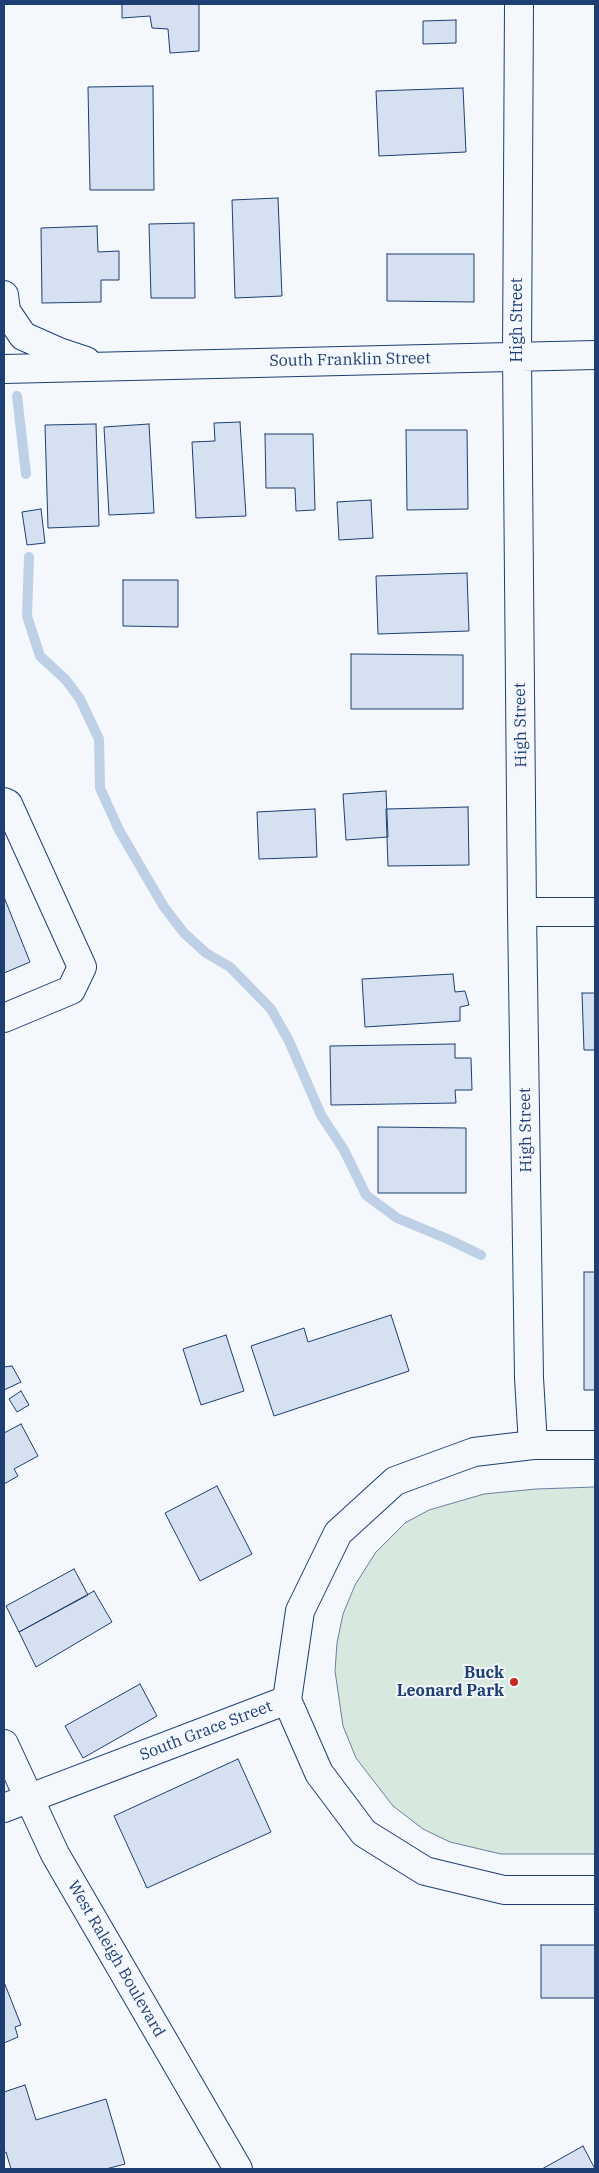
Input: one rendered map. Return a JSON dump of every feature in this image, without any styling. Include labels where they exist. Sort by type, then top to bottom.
[{"type":"street","name":"High Street","points":[[519,4],[517,356],[522,912],[529,1368],[533,1445]]},
{"type":"street","name":"South Franklin Street","points":[[4,295],[6,311],[22,336],[59,352],[104,366]]},
{"type":"street","name":"South Franklin Street","points":[[4,369],[595,355]]},
{"type":"street","points":[[4,802],[8,804],[82,967],[70,990],[4,1018]]},
{"type":"street","points":[[522,912],[595,912]]},
{"type":"street","points":[[287,1700],[300,1611],[338,1533],[395,1481],[474,1452],[533,1445],[595,1445]]},
{"type":"street","name":"South Grace Street","points":[[16,1803],[287,1700],[319,1773],[364,1833],[425,1871],[504,1890],[595,1890]]},
{"type":"street","name":"West Raleigh Boulevard","points":[[4,1744],[16,1803],[55,1854],[238,2169]]},
{"type":"shaded area","name":"Buck Leonard Park","points":[[595,1487],[595,1854],[501,1854],[450,1842],[423,1829],[393,1806],[356,1758],[343,1726],[335,1671],[337,1643],[343,1614],[355,1585],[376,1552],[405,1523],[429,1510],[484,1494],[536,1489]]},
{"type":"building","points":[[122,4],[199,4],[199,51],[170,53],[168,29],[152,28],[150,16],[122,18]]},
{"type":"building","points":[[456,20],[456,43],[423,44],[423,21]]},
{"type":"building","points":[[153,86],[154,190],[90,190],[88,87]]},
{"type":"building","points":[[463,88],[466,152],[379,156],[376,91]]},
{"type":"building","points":[[278,198],[282,296],[235,298],[232,200]]},
{"type":"building","points":[[194,223],[195,298],[151,298],[149,224]]},
{"type":"building","points":[[97,226],[98,252],[119,251],[119,280],[101,280],[101,302],[42,303],[41,228]]},
{"type":"building","points":[[387,254],[474,254],[474,302],[387,301]]},
{"type":"building","points":[[240,422],[246,516],[196,518],[192,442],[215,441],[214,423]]},
{"type":"building","points":[[96,424],[99,526],[48,528],[45,425]]},
{"type":"building","points":[[149,424],[154,513],[109,515],[104,427]]},
{"type":"building","points":[[406,430],[467,430],[468,509],[407,510]]},
{"type":"building","points":[[265,434],[313,434],[315,510],[296,511],[295,488],[266,488]]},
{"type":"building","points":[[371,500],[373,538],[339,540],[337,502]]},
{"type":"building","points":[[41,509],[45,543],[27,545],[22,512]]},
{"type":"building","points":[[467,573],[469,631],[378,634],[376,576]]},
{"type":"building","points":[[123,580],[178,580],[178,627],[123,626]]},
{"type":"building","points":[[351,654],[463,655],[463,709],[351,709]]},
{"type":"building","points":[[386,791],[388,837],[346,840],[343,794]]},
{"type":"building","points":[[468,807],[469,865],[388,866],[386,809]]},
{"type":"building","points":[[315,809],[317,857],[259,859],[257,812]]},
{"type":"building","points":[[4,897],[30,962],[4,973]]},
{"type":"building","points":[[453,974],[455,992],[465,991],[469,1005],[460,1007],[460,1021],[365,1027],[362,979]]},
{"type":"building","points":[[582,993],[595,993],[595,1050],[584,1050]]},
{"type":"building","points":[[455,1044],[455,1058],[471,1058],[472,1090],[455,1090],[456,1103],[331,1105],[330,1046]]},
{"type":"building","points":[[378,1127],[466,1128],[466,1193],[378,1193]]},
{"type":"building","points":[[584,1272],[595,1272],[595,1390],[584,1390]]},
{"type":"building","points":[[391,1315],[409,1371],[274,1416],[251,1346],[304,1328],[308,1342]]},
{"type":"building","points":[[226,1335],[244,1391],[201,1405],[183,1349]]},
{"type":"building","points":[[12,1366],[21,1382],[4,1390],[4,1367]]},
{"type":"building","points":[[21,1391],[29,1405],[17,1412],[9,1399]]},
{"type":"building","points":[[21,1424],[38,1456],[14,1469],[18,1476],[4,1484],[4,1433]]},
{"type":"building","points":[[217,1486],[252,1554],[200,1581],[165,1513]]},
{"type":"building","points":[[74,1569],[88,1595],[19,1632],[6,1606]]},
{"type":"building","points":[[94,1591],[112,1622],[36,1667],[19,1632]]},
{"type":"building","points":[[140,1684],[157,1716],[83,1758],[65,1726]]},
{"type":"building","points":[[238,1759],[271,1832],[147,1888],[114,1816]]},
{"type":"building","points":[[541,1945],[595,1945],[595,1998],[541,1998]]},
{"type":"building","points":[[4,1982],[21,2025],[15,2027],[18,2037],[4,2043]]},
{"type":"building","points":[[25,2085],[36,2120],[106,2099],[125,2164],[106,2169],[11,2169],[6,2152],[4,2153],[4,2092]]},
{"type":"building","points":[[583,2146],[595,2169],[542,2169]]},
{"type":"waterway","points":[[17,396],[26,474]]},
{"type":"waterway","points":[[29,557],[27,616],[40,656],[66,680],[80,699],[99,739],[100,788],[119,830],[164,907],[184,933],[206,953],[230,967],[271,1009],[289,1041],[321,1115],[344,1150],[366,1195],[397,1218],[481,1255]]},
{"type":"place","name":"Buck Leonard Park","points":[[514,1682]]}]
